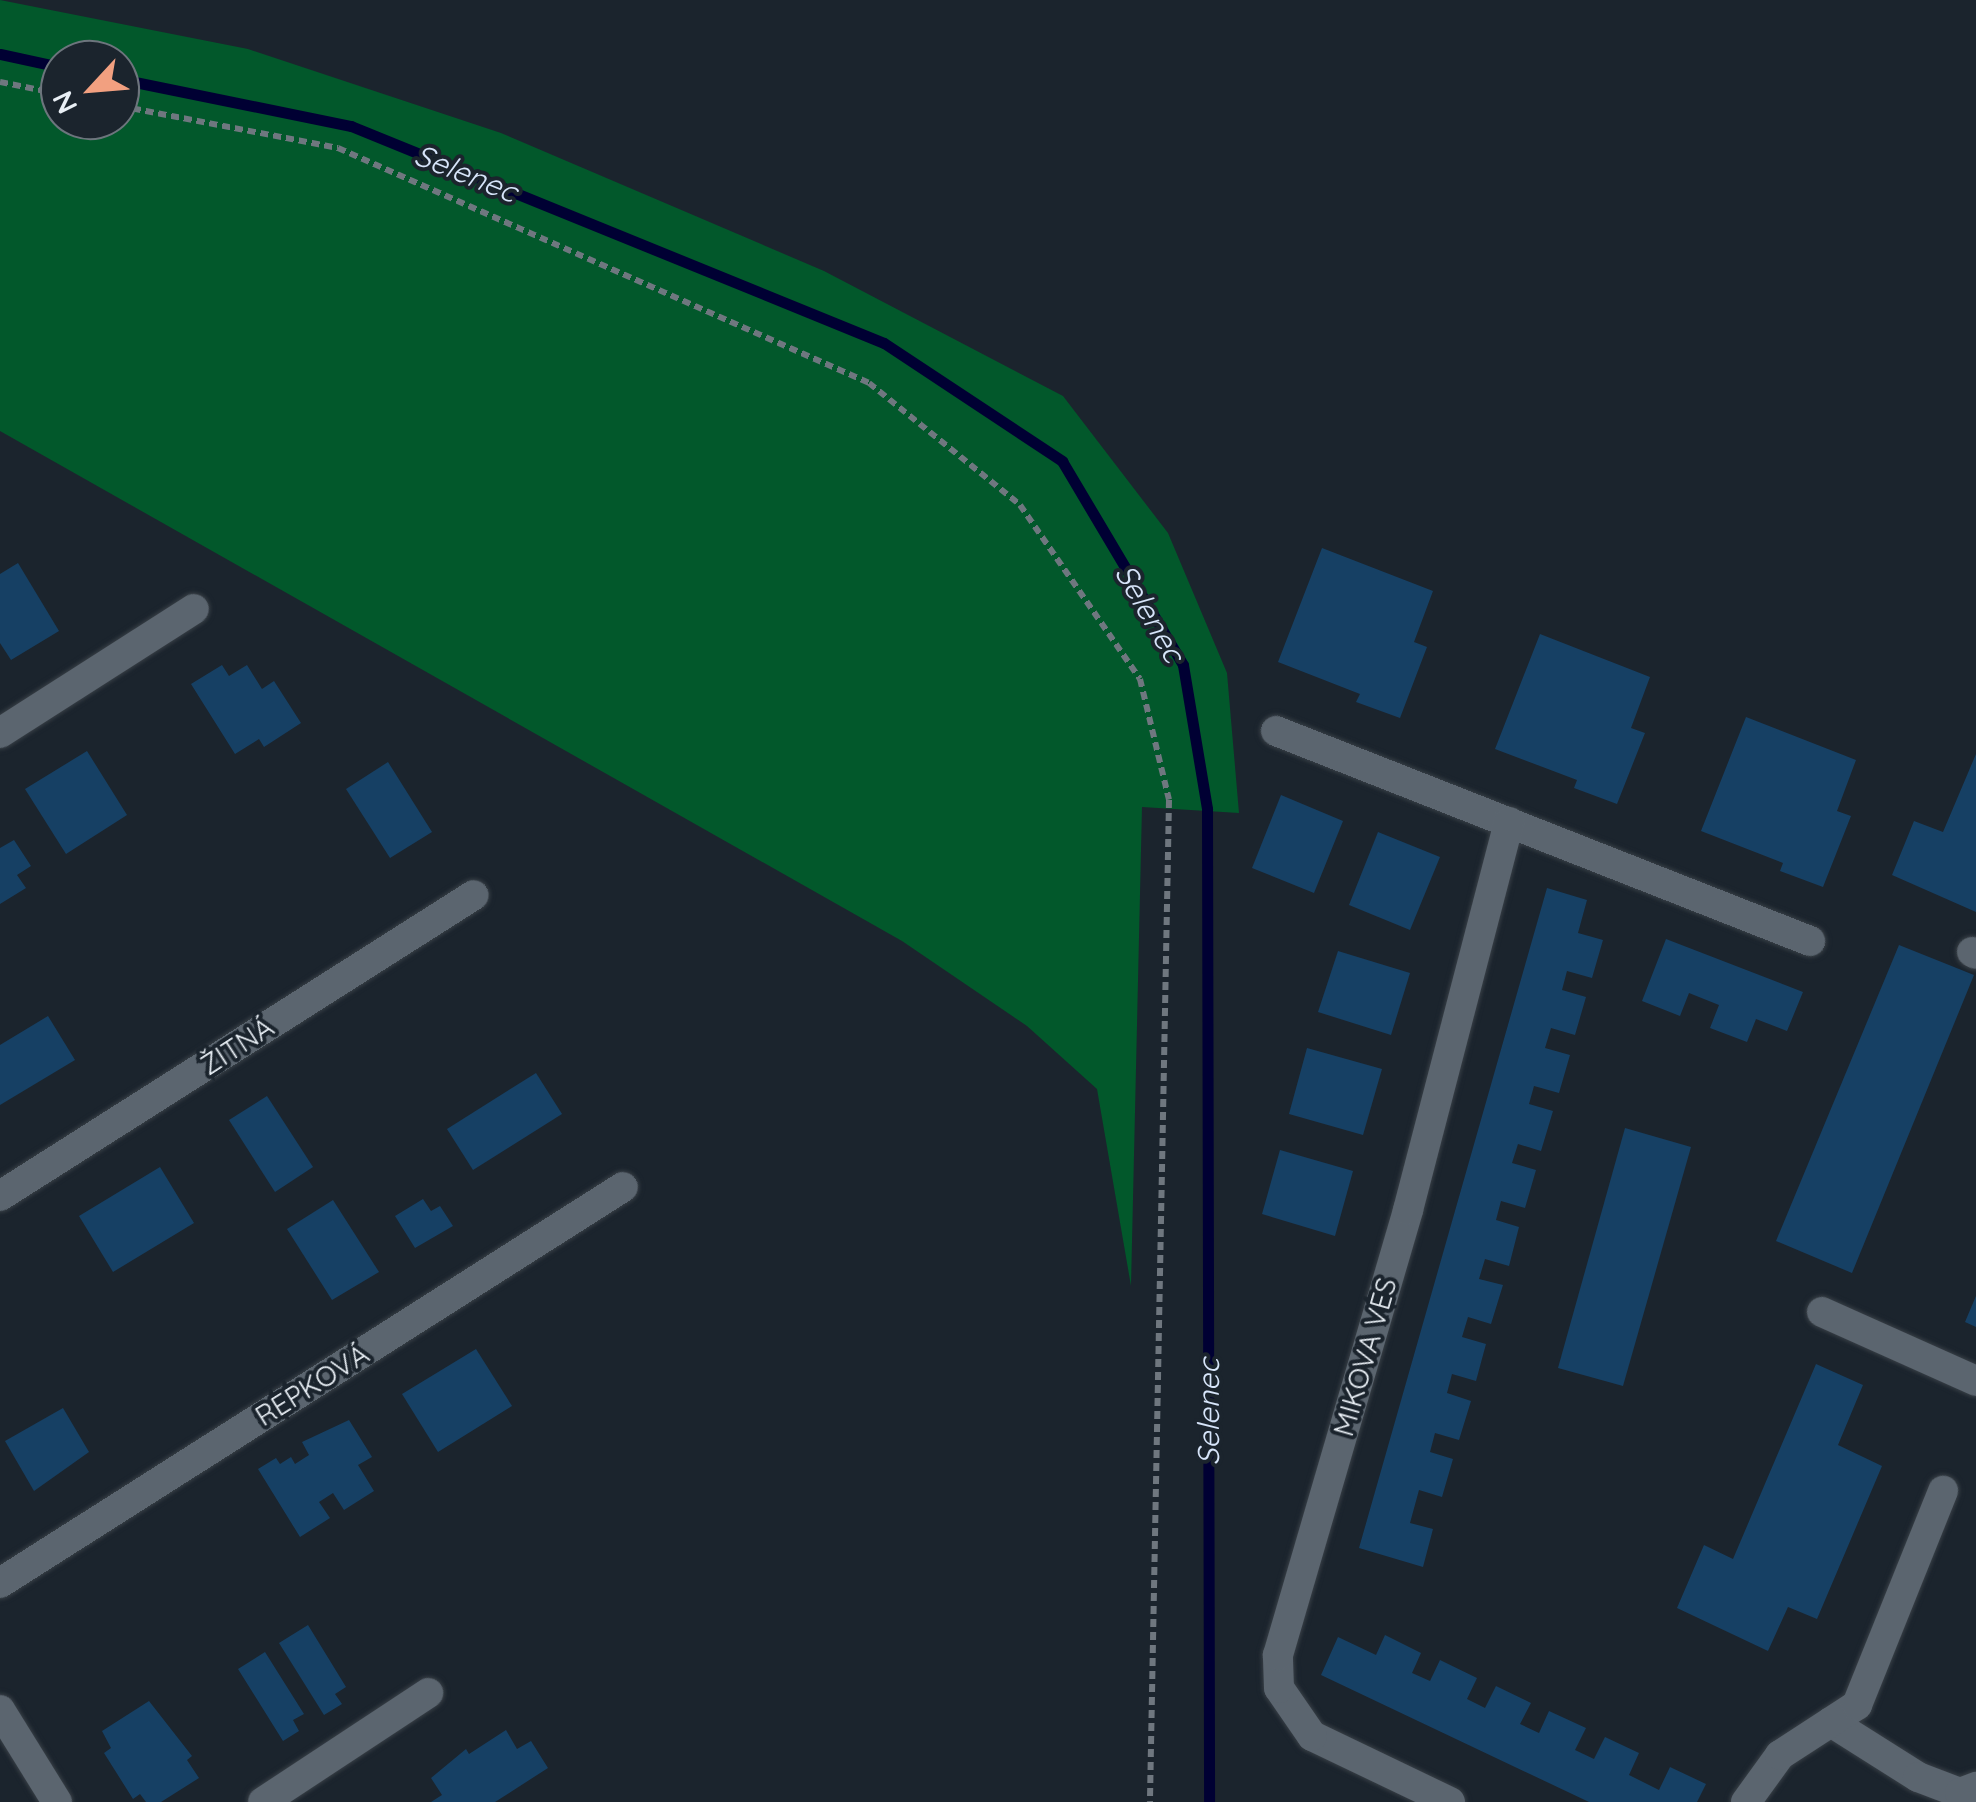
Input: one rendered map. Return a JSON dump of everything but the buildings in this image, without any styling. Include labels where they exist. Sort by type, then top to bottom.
[{"type":"street","points":[[0,734],[194,609]]},
{"type":"street","points":[[1276,731],[1810,942]]},
{"type":"street","name":"MIKOVA VES","points":[[1450,1802],[1312,1736],[1279,1688],[1278,1655],[1408,1210],[1509,822]]},
{"type":"street","name":"ŽITNÁ","points":[[0,1196],[474,895]]},
{"type":"street","name":"REPKOVÁ","points":[[0,1583],[623,1187]]},
{"type":"street","points":[[1822,1312],[1976,1381]]},
{"type":"street","points":[[1746,1802],[1780,1755],[1857,1705],[1943,1491]]},
{"type":"street","points":[[263,1802],[428,1693]]},
{"type":"street","points":[[0,1710],[58,1802]]},
{"type":"street","points":[[1831,1722],[1918,1777],[1960,1793],[1976,1787]]},
{"type":"path","points":[[0,82],[40,90]]},
{"type":"path","points":[[140,110],[338,148],[869,383],[1020,506],[1140,679],[1169,800],[1150,1802]]},
{"type":"green space","points":[[0,0],[248,49],[501,133],[824,271],[1063,396],[1168,533],[1227,673],[1239,813],[1142,807],[1131,1286],[1097,1089],[1027,1026],[902,941],[0,431]]},
{"type":"waterway","name":"Selenec","points":[[0,54],[40,63]]},
{"type":"waterway","name":"Selenec","points":[[140,83],[351,126],[884,343],[1062,461],[1183,665],[1207,809],[1209,1802]]}]
